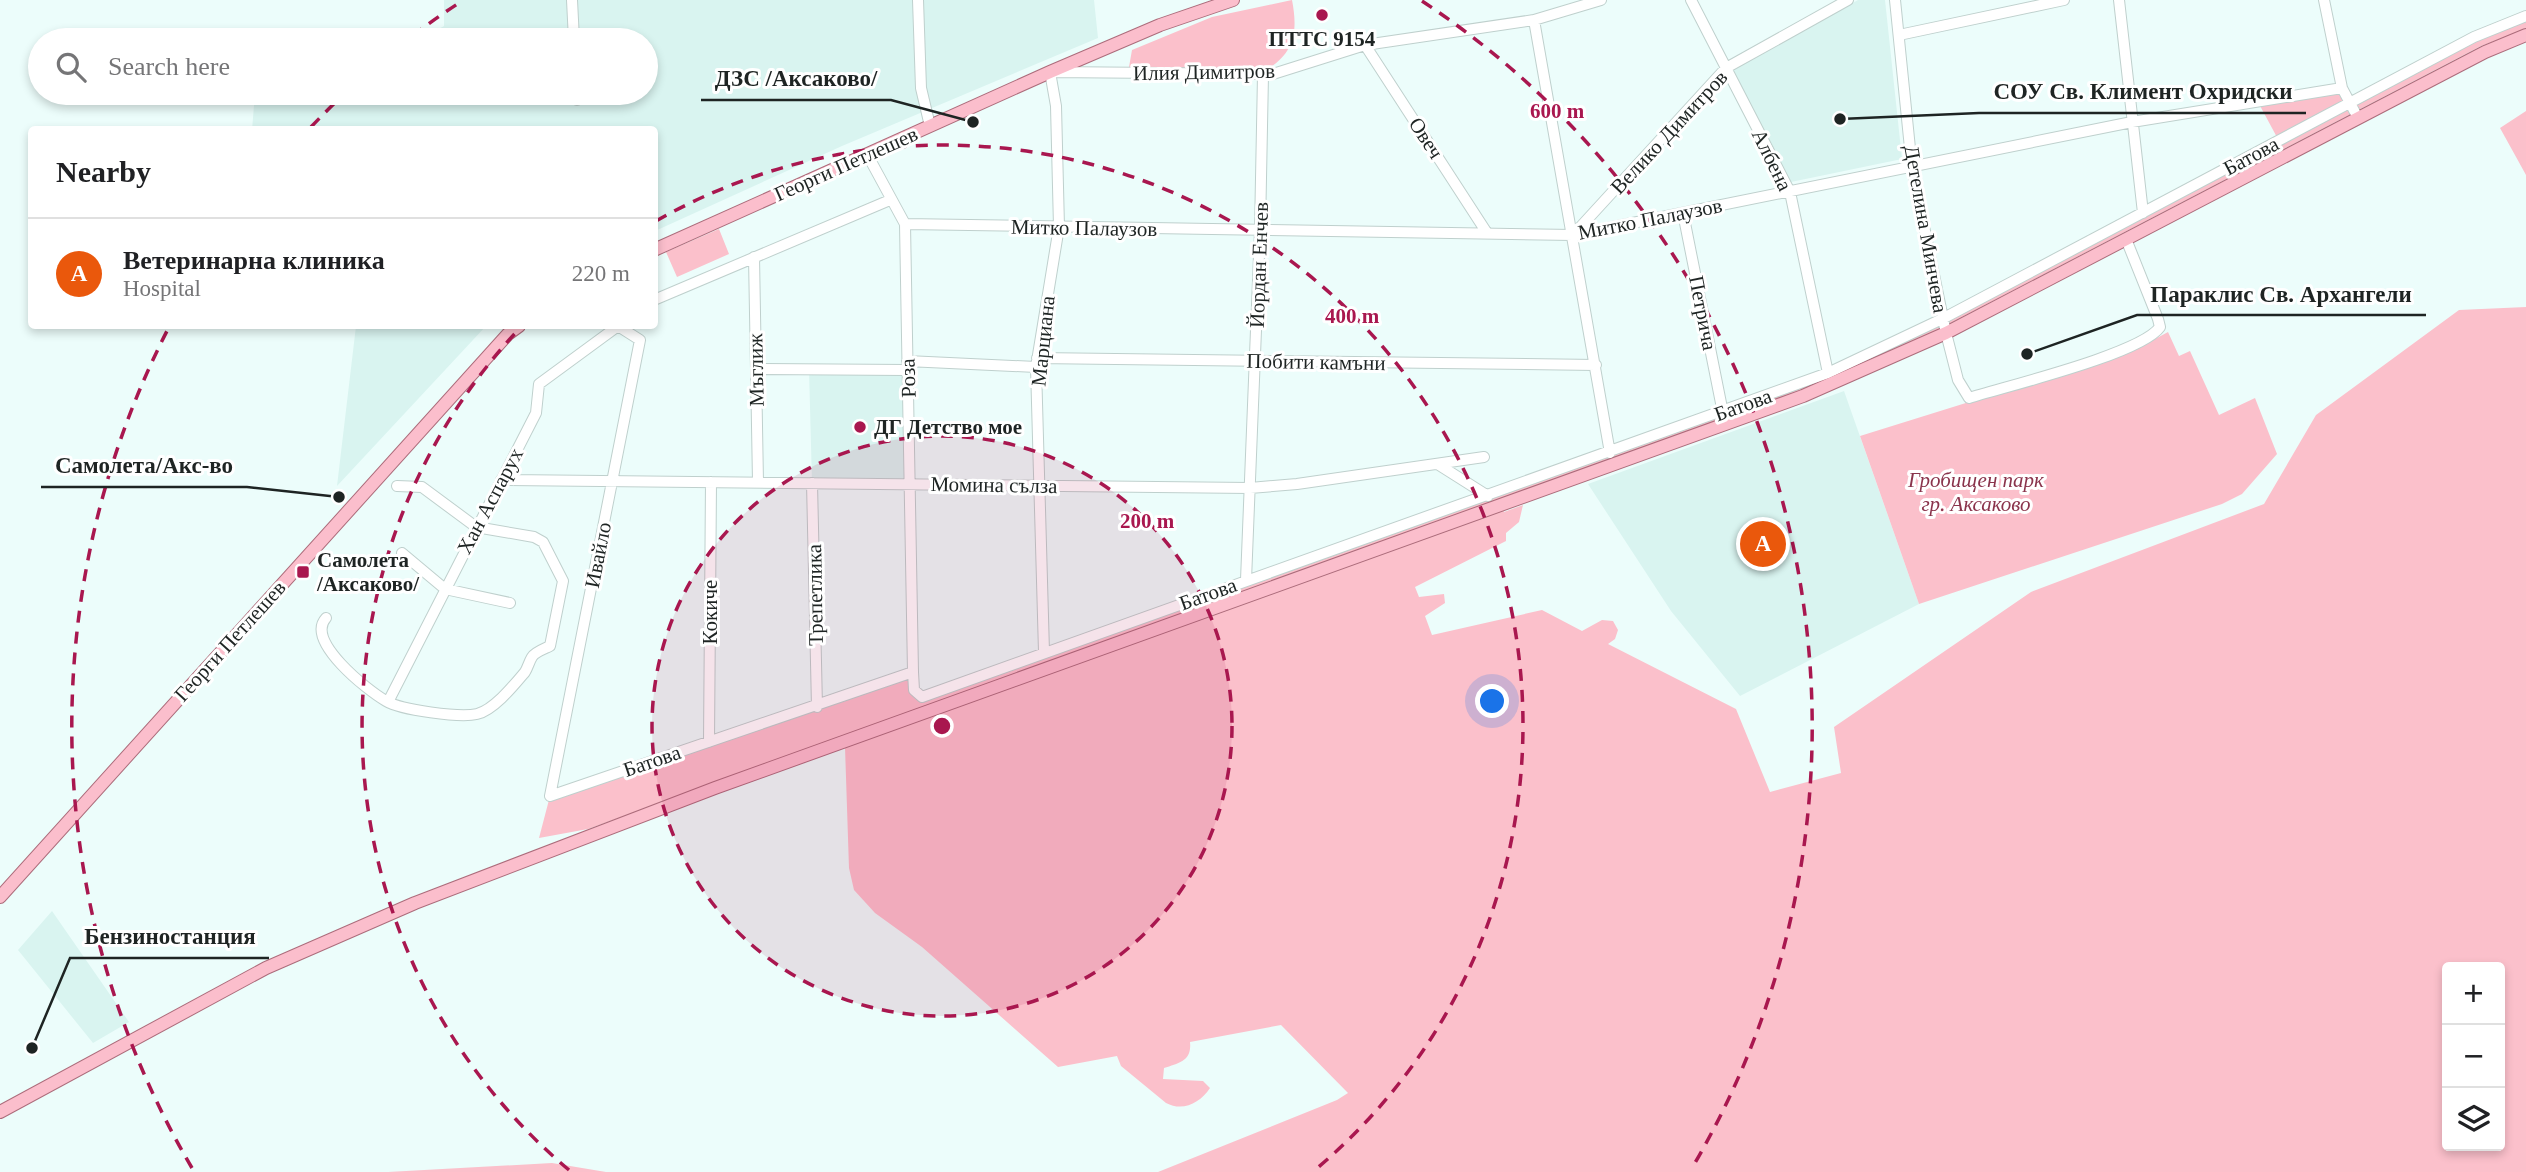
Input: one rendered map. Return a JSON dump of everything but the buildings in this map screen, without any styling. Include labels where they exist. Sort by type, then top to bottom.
[{"type":"main road","name":"Георги Петлешев","points":[[658,248],[1050,72],[1160,25],[1233,0]]},
{"type":"main road","points":[[0,1112],[266,968],[415,903],[715,788],[1803,396],[1945,333],[2485,52],[2526,35]]},
{"type":"main road","name":"Георги Петлешев","points":[[0,897],[489,354],[516,329]]},
{"type":"street","points":[[572,0],[573,28]]},
{"type":"street","points":[[918,0],[921,88],[930,127]]},
{"type":"street","name":"Илия Димитров","points":[[1050,72],[1263,75],[1364,45],[1534,20],[1601,0]]},
{"type":"street","name":"Албена","points":[[1691,0],[1790,192],[1828,373]]},
{"type":"street","name":"Велико Димитров","points":[[1573,235],[1726,68],[1848,0]]},
{"type":"street","name":"Детелина Минчева","points":[[1895,0],[1912,168],[1945,333],[1958,380],[1969,398],[2127,349],[2147,339],[2160,327],[2126,239]]},
{"type":"street","points":[[1899,35],[2064,0]]},
{"type":"street","points":[[2119,0],[2143,213]]},
{"type":"street","points":[[2324,0],[2342,88],[2358,118]]},
{"type":"street","name":"Батова","points":[[917,696],[922,697],[1828,373],[1942,319],[2474,37],[2526,16]]},
{"type":"street","points":[[1534,20],[1610,453]]},
{"type":"street","name":"Овеч","points":[[1364,45],[1487,233]]},
{"type":"street","name":"Марциана","points":[[1044,652],[1036,363],[1059,228],[1056,107],[1050,72]]},
{"type":"street","name":"Йордан Енчев","points":[[1245,580],[1260,230],[1263,75]]},
{"type":"street","name":"Митко Палаузов","points":[[905,224],[1573,235],[2132,122],[2342,88]]},
{"type":"street","points":[[867,154],[905,224]]},
{"type":"street","points":[[658,298],[890,200]]},
{"type":"street","name":"Петрича","points":[[1683,213],[1723,412]]},
{"type":"street","name":"Роза","points":[[905,224],[913,672],[917,696]]},
{"type":"street","name":"Мъглиж","points":[[754,257],[758,482]]},
{"type":"street","name":"Хан Аспарух","points":[[388,702],[536,413],[539,384],[614,329]]},
{"type":"street","name":"Ивайло","points":[[550,796],[640,340],[623,329]]},
{"type":"street","name":"Побити камъни","points":[[756,369],[1036,363],[1596,365]]},
{"type":"street","name":"Момина сълза","points":[[501,480],[1250,488],[1484,457]]},
{"type":"street","points":[[1439,465],[1488,496]]},
{"type":"street","name":"Кокиче","points":[[709,742],[711,482]]},
{"type":"street","name":"Трепетлика","points":[[812,483],[817,707]]},
{"type":"street","points":[[326,618],[320,626],[321,636],[345,670],[388,702],[414,709],[476,714],[491,706],[526,671],[533,655],[550,646],[562,587],[561,576],[540,539],[476,527],[422,487],[397,486]]},
{"type":"street","points":[[402,553],[445,589],[510,603]]},
{"type":"street","name":"Батова","points":[[550,796],[913,672]]},
{"type":"shaded area","points":[[444,0],[1094,0],[1098,38],[842,146],[658,230],[658,126],[252,126],[254,105],[658,105],[658,28],[440,28],[444,26]]},
{"type":"shaded area","points":[[1858,0],[1885,0],[1902,159],[1791,182],[1733,70]]},
{"type":"shaded area","points":[[356,329],[483,329],[337,486]]},
{"type":"shaded area","name":"ДГ Детство мое","points":[[809,369],[907,370],[911,483],[812,483]]},
{"type":"shaded area","points":[[1844,391],[1919,604],[1740,696],[1671,611],[1588,484]]},
{"type":"shaded area","points":[[52,911],[129,1022],[93,1043],[18,950]]},
{"type":"green space","points":[[1292,0],[1295,22],[1289,49],[1266,70],[1129,67],[1132,50],[1212,17]]},
{"type":"green space","points":[[2526,16],[2526,29],[2481,46],[1939,329],[1817,387],[588,829],[539,838],[550,796],[913,672],[917,696],[1828,373],[2279,141],[2258,102],[2342,88],[2350,103]]},
{"type":"green space","points":[[2526,111],[2526,175],[2500,128]]},
{"type":"green space","points":[[719,229],[729,254],[677,277],[666,252]]},
{"type":"green space","points":[[2526,307],[2526,1172],[1158,1172],[1337,1100],[1348,1093],[1281,1025],[1190,1042],[1187,1057],[1164,1068],[1163,1079],[1203,1081],[1210,1088],[1191,1105],[1179,1107],[1166,1103],[1121,1066],[1117,1056],[1058,1067],[922,947],[875,913],[854,890],[849,868],[845,747],[1503,509],[1504,512],[1523,505],[1519,522],[1506,533],[1506,541],[1415,587],[1419,597],[1444,594],[1445,603],[1425,616],[1432,635],[1542,610],[1582,631],[1602,620],[1613,621],[1618,630],[1615,639],[1608,644],[1736,709],[1770,792],[1841,773],[1834,727],[2031,592],[2264,504],[2316,415],[2459,310]]},
{"type":"green space","name":"Гробищен парк гр. Аксаково","points":[[2168,332],[2179,356],[2190,351],[2219,415],[2255,398],[2277,454],[2242,494],[2222,504],[1919,604],[1860,436],[2133,351]]},
{"type":"green space","points":[[552,1163],[606,1172],[388,1172]]},
{"type":"place","name":"ПТТС 9154","points":[[1322,15]]},
{"type":"place","name":"СОУ Св. Климент Охридски","points":[[1840,119]]},
{"type":"place","name":"ДЗС /Аксаково/","points":[[973,122]]},
{"type":"place","name":"Параклис Св. Архангели","points":[[2027,354]]},
{"type":"place","name":"ДГ Детство мое","points":[[860,427]]},
{"type":"place","name":"Самолета/Акс-во","points":[[339,497]]},
{"type":"place","name":"Ветеринарна клиника","points":[[1763,544]]},
{"type":"place","name":"Самолета /Аксаково/","points":[[303,572]]},
{"type":"place","name":"Бензиностанция","points":[[32,1048]]}]
